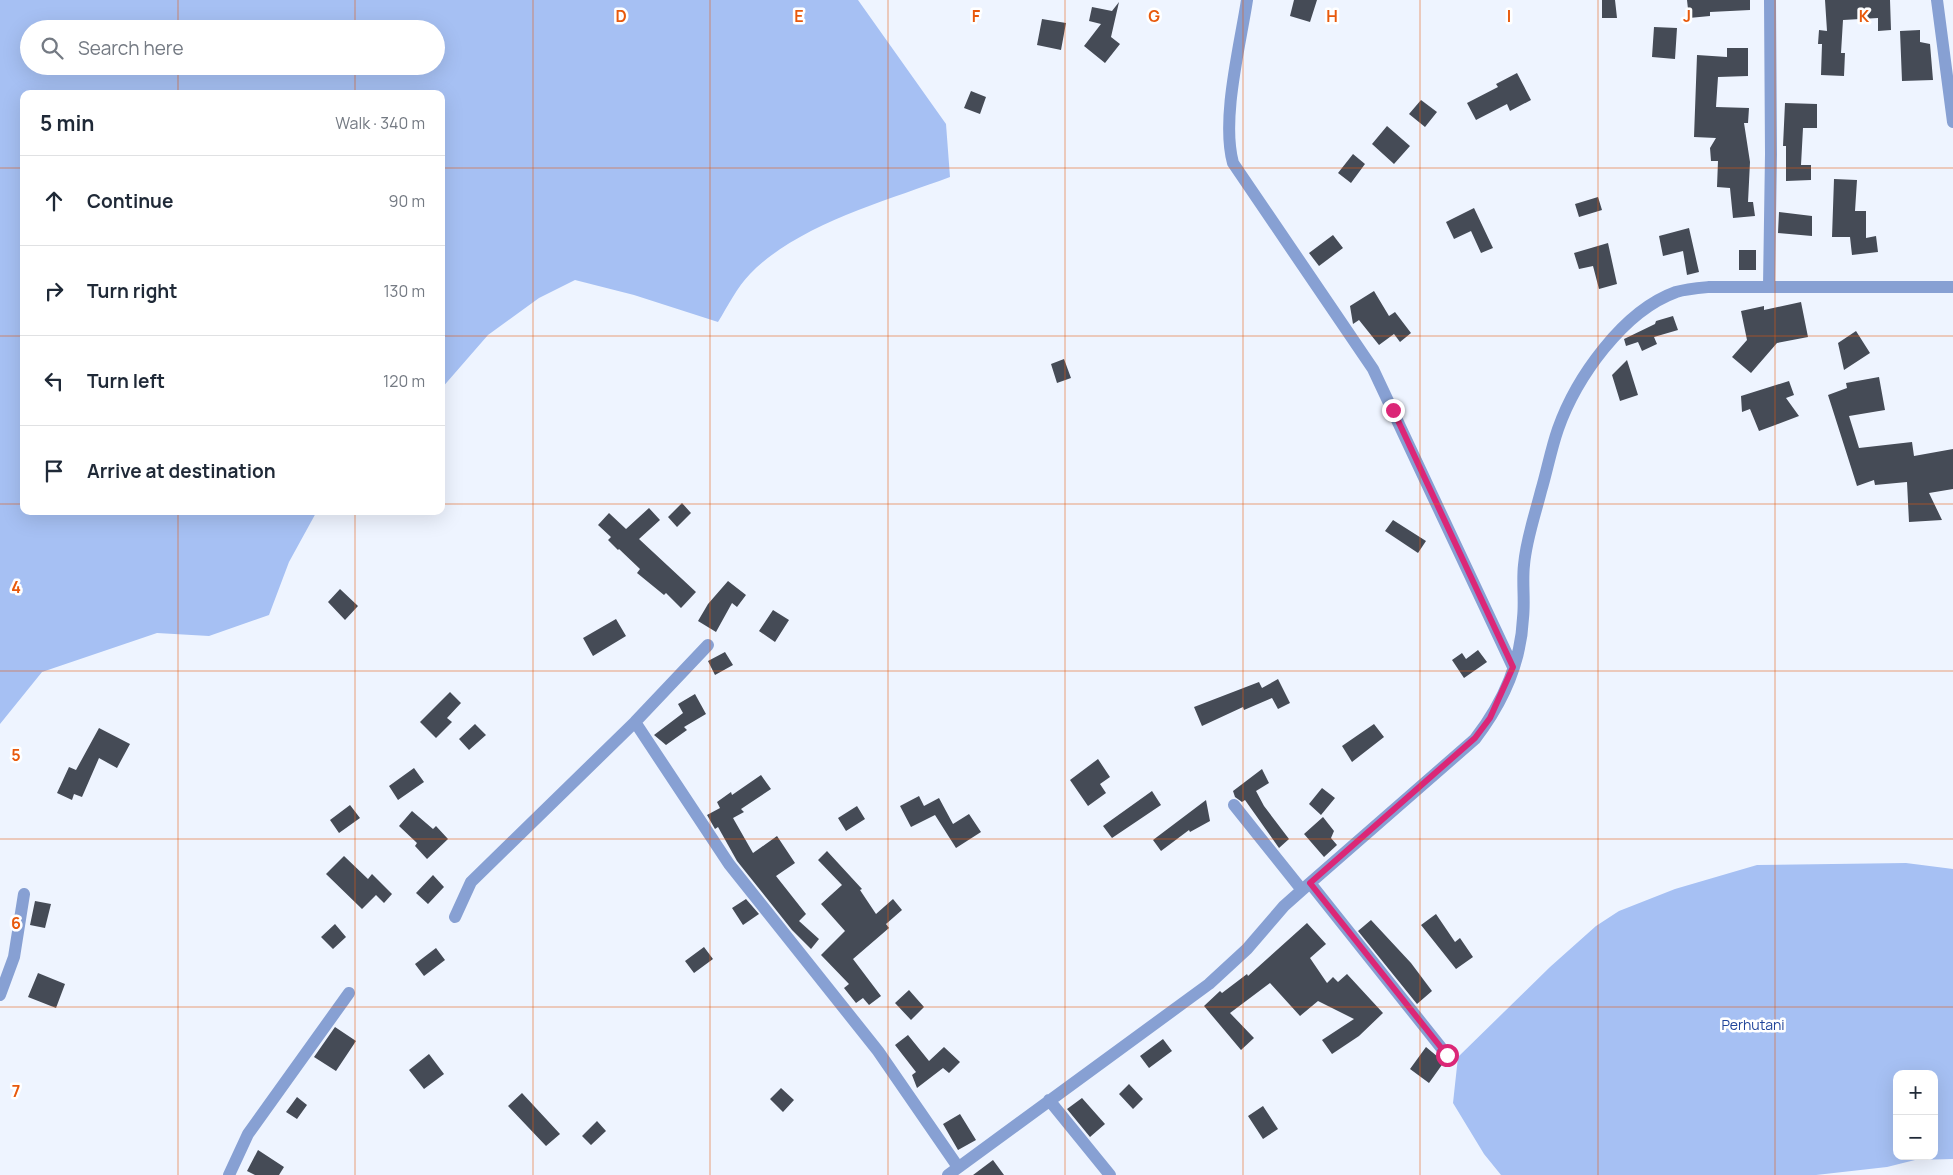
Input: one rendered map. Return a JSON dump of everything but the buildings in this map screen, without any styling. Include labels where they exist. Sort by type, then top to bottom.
[{"type":"street","points":[[1247,0],[1228,124],[1228,147],[1233,163],[1373,369],[1513,667]]},
{"type":"street","points":[[1769,286],[1771,154],[1770,0]]},
{"type":"street","points":[[1937,0],[1953,122]]},
{"type":"street","points":[[635,722],[729,864],[878,1051],[953,1171],[1208,984],[1247,949],[1284,906],[1475,738],[1490,718],[1513,667],[1520,644],[1524,617],[1524,564],[1558,429],[1574,393],[1613,336],[1656,301],[1677,292],[1709,287],[1953,287]]},
{"type":"street","points":[[455,917],[471,882],[635,722],[708,645]]},
{"type":"street","points":[[1234,805],[1306,886],[1447,1055]]},
{"type":"street","points":[[0,996],[14,956],[24,894]]},
{"type":"street","points":[[229,1175],[248,1134],[349,993]]},
{"type":"street","points":[[1049,1100],[1110,1175]]},
{"type":"green space","points":[[0,0],[858,0],[946,124],[950,177],[844,216],[792,242],[769,257],[745,279],[718,322],[634,295],[575,280],[539,298],[488,335],[445,384],[445,90],[20,90],[20,515],[315,515],[289,562],[269,615],[209,636],[157,633],[42,672],[0,724]]},
{"type":"green space","name":"Perhutani","points":[[1906,863],[1953,869],[1953,1159],[1938,1159],[1938,1070],[1893,1070],[1893,1160],[1915,1160],[1887,1167],[1816,1175],[1501,1175],[1484,1154],[1453,1103],[1458,1057],[1550,967],[1596,926],[1619,911],[1675,889],[1757,865]]},
{"type":"route","points":[[1393,410],[1513,667],[1502,696],[1490,718],[1475,738],[1310,883],[1447,1055]]}]
